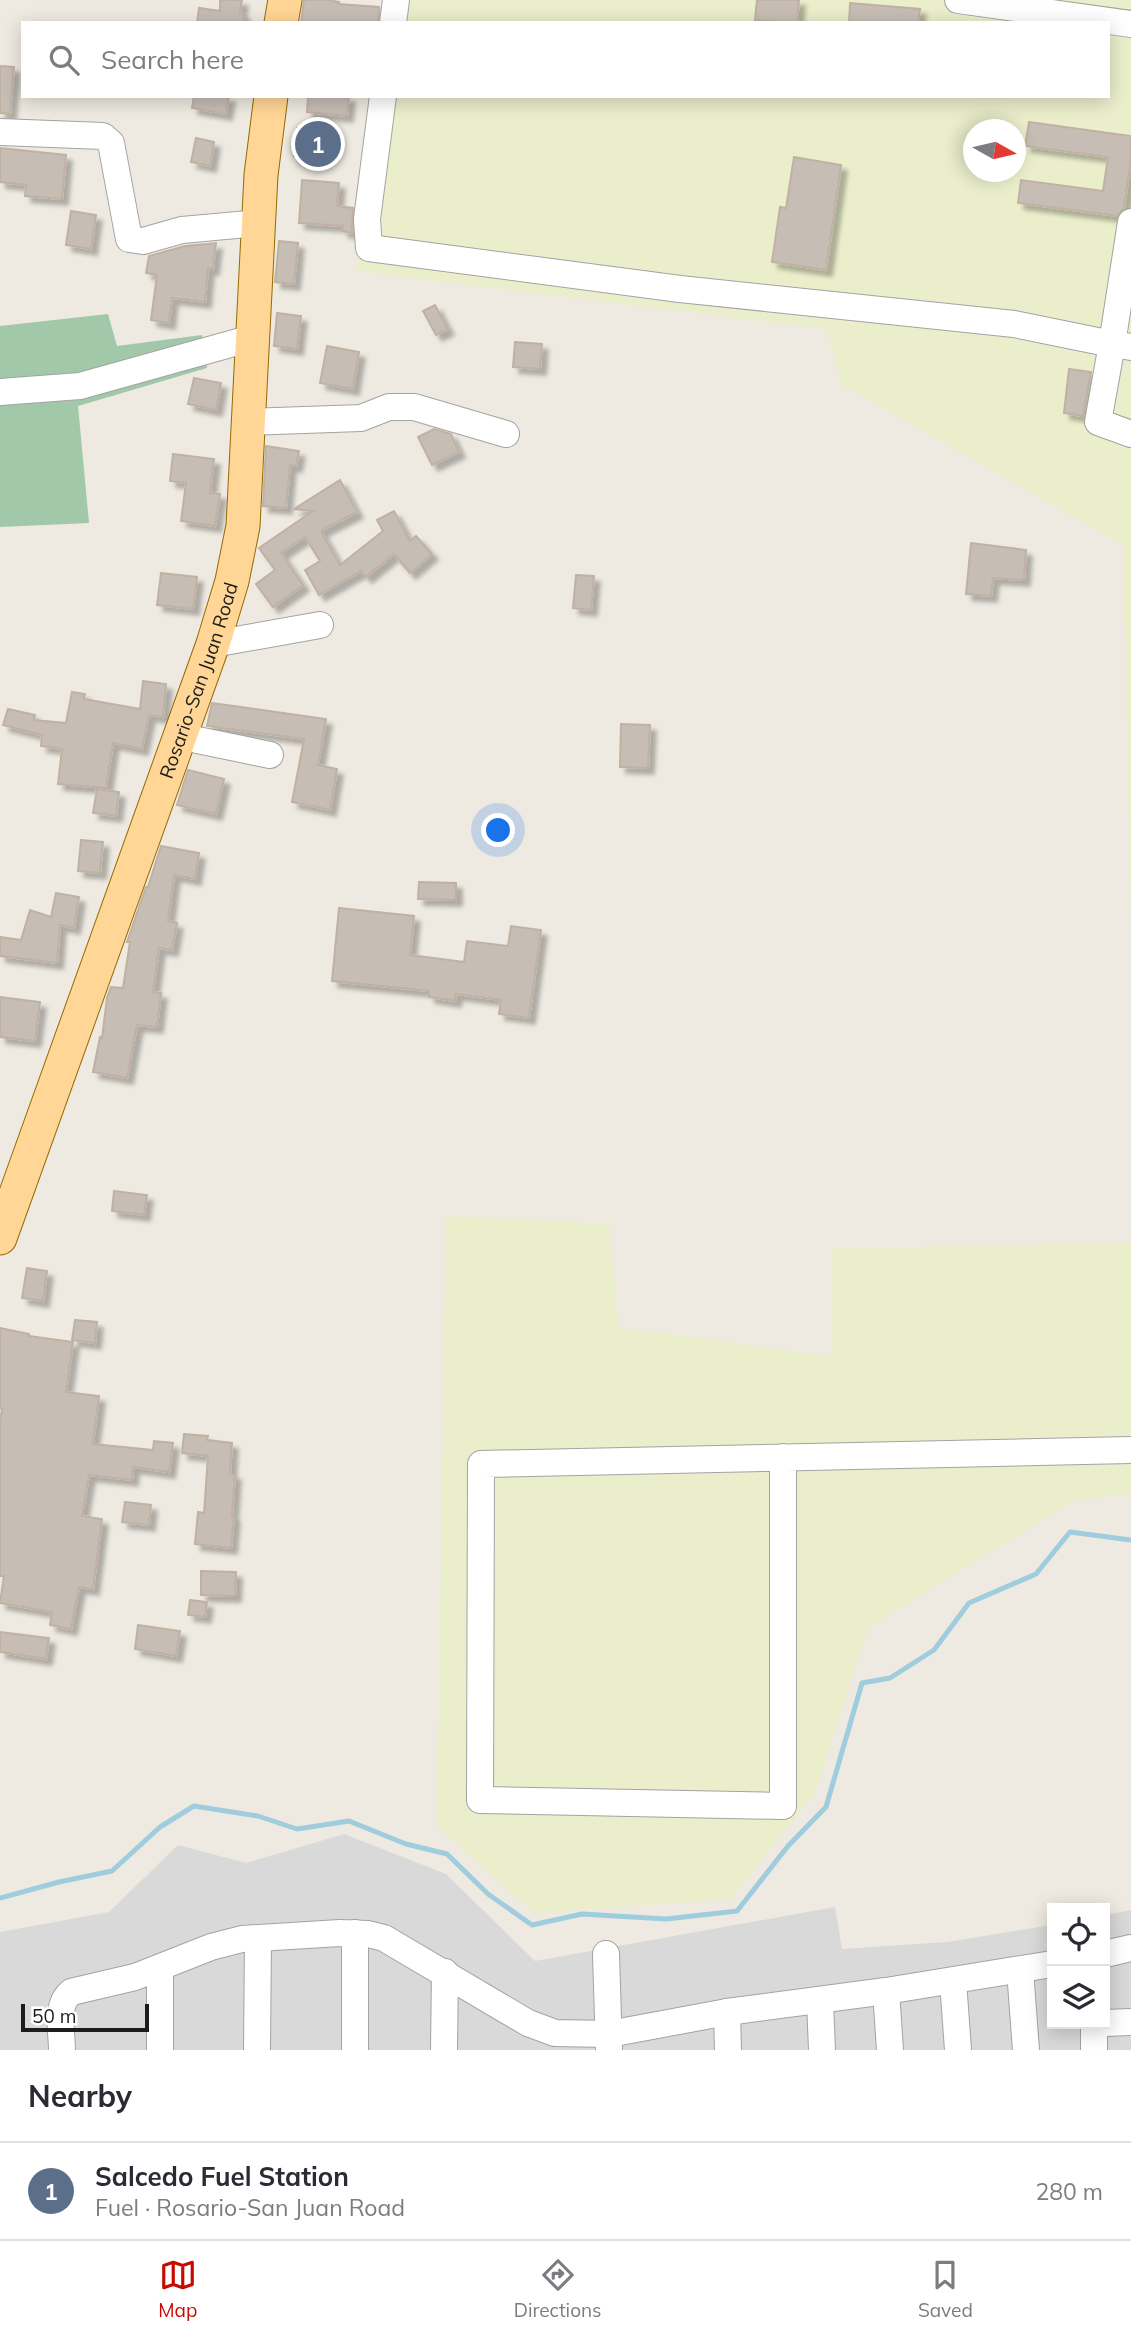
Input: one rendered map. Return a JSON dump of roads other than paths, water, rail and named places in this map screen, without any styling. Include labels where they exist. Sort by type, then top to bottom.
[{"type":"main road","points":[[281,21],[285,0]]},
{"type":"main road","name":"Rosario-San Juan Road","points":[[0,1238],[213,644],[232,581],[243,526],[261,175],[271,98]]},
{"type":"street","points":[[393,21],[396,0]]},
{"type":"street","points":[[958,0],[1109,21]]},
{"type":"street","points":[[1110,21],[1131,24]]},
{"type":"street","points":[[383,98],[367,219],[369,248],[680,289],[1014,324],[1121,346]]},
{"type":"street","points":[[0,132],[103,136],[111,143],[129,239],[143,241],[182,230],[259,223]]},
{"type":"street","points":[[1131,222],[1121,346],[1098,422],[1131,434]]},
{"type":"street","points":[[0,392],[80,386],[252,338]]},
{"type":"street","points":[[248,422],[361,418],[389,407],[414,407],[506,434]]},
{"type":"street","points":[[213,644],[320,625]]},
{"type":"street","points":[[178,736],[270,755]]},
{"type":"street","points":[[783,1457],[783,1806],[480,1800],[481,1464],[783,1457],[1131,1450]]},
{"type":"street","points":[[355,1933],[355,2050]]},
{"type":"street","points":[[62,2050],[61,2008],[66,1996],[75,1990],[114,1983],[160,1969],[211,1947],[258,1938],[355,1933],[384,1938],[528,2023],[555,2033],[609,2042],[727,2012],[820,2001],[1047,1965]]},
{"type":"street","points":[[257,2050],[258,1938]]},
{"type":"street","points":[[1110,1953],[1131,1948]]},
{"type":"street","points":[[606,1954],[609,2042]]},
{"type":"street","points":[[160,1969],[160,2050]]},
{"type":"street","points":[[1020,1970],[1026,2050]]},
{"type":"street","points":[[444,2050],[445,1972]]},
{"type":"street","points":[[953,1981],[958,2050]]},
{"type":"street","points":[[886,1991],[890,2050]]},
{"type":"street","points":[[820,2001],[822,2050]]},
{"type":"street","points":[[727,2012],[728,2050]]},
{"type":"street","points":[[1110,2023],[1131,2022]]},
{"type":"street","points":[[1094,2029],[1094,2050]]},
{"type":"waterway","points":[[0,1898],[112,1871],[160,1827],[194,1806],[258,1816],[297,1829],[349,1821],[406,1844],[447,1854],[488,1894],[532,1925],[582,1914],[666,1919],[737,1911],[788,1846],[826,1807],[862,1683],[890,1678],[934,1650],[969,1603],[1036,1574],[1070,1532],[1131,1540]]},
{"type":"place","name":"Salcedo Fuel Station","points":[[318,144]]}]
